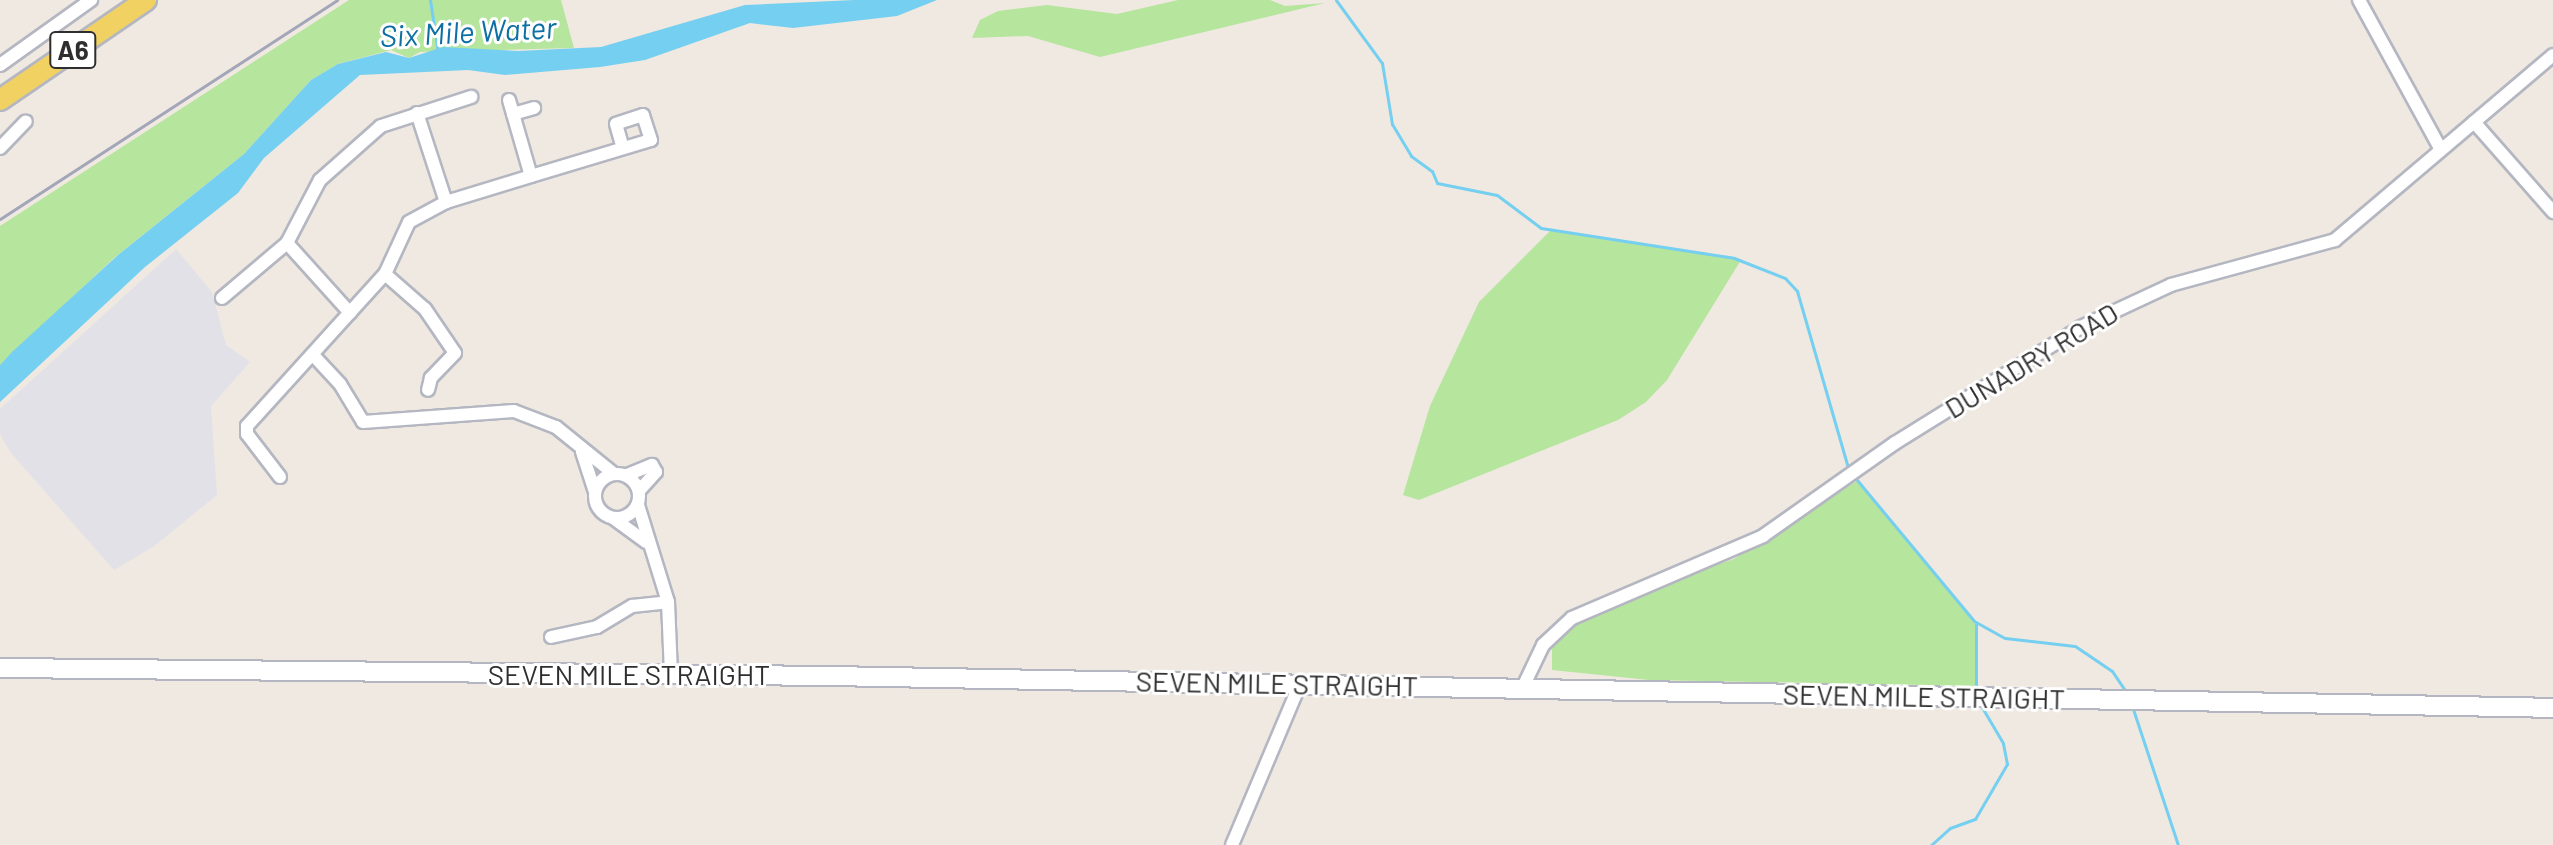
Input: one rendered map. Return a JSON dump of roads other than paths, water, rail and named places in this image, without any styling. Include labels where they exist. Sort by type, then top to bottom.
[{"type":"main road","name":"A6","points":[[0,100],[146,0]]},
{"type":"main road","name":"SEVEN MILE STRAIGHT","points":[[0,668],[1523,687],[2553,708]]},
{"type":"street","points":[[0,65],[91,0]]},
{"type":"street","points":[[2359,0],[2440,148]]},
{"type":"street","name":"DUNADRY ROAD","points":[[1523,687],[1549,637],[1585,610],[1763,536],[1965,397],[2125,304],[2171,285],[2335,240],[2553,55]]},
{"type":"street","points":[[222,298],[287,243],[330,169],[385,123],[471,97]]},
{"type":"street","points":[[509,100],[531,176]]},
{"type":"street","points":[[513,114],[534,108]]},
{"type":"street","points":[[417,113],[446,202]]},
{"type":"street","points":[[0,148],[11,127],[26,121]]},
{"type":"street","points":[[2474,122],[2553,212]]},
{"type":"street","points":[[280,477],[246,428],[385,274],[405,226],[446,202],[623,148]]},
{"type":"street","points":[[287,243],[350,313]]},
{"type":"street","points":[[385,274],[425,309],[455,353],[431,378],[428,390]]},
{"type":"street","points":[[314,356],[340,384],[363,422],[503,410],[548,423],[639,491]]},
{"type":"street","points":[[576,443],[601,511],[646,542]]},
{"type":"street","points":[[595,493],[601,480],[652,465],[656,472],[639,491],[638,505],[646,542],[668,602],[671,674]]},
{"type":"street","points":[[613,518],[627,516],[638,505]]},
{"type":"street","points":[[551,637],[597,627],[632,606],[668,602]]},
{"type":"street","points":[[1232,845],[1300,684]]},
{"type":"water","points":[[937,0],[897,16],[793,28],[750,23],[645,60],[600,67],[505,75],[468,70],[360,75],[264,158],[238,193],[145,267],[0,402],[0,365],[12,352],[118,255],[244,154],[311,80],[338,64],[386,52],[409,58],[443,47],[518,51],[601,47],[745,5]]},
{"type":"waterway","name":"Six Mile Water","points":[[430,0],[438,52]]},
{"type":"waterway","points":[[1336,0],[1382,63],[1392,124],[1411,156],[1432,171],[1437,183],[1497,195],[1541,228],[1734,258],[1785,278],[1797,291],[1848,468]]},
{"type":"waterway","points":[[1857,480],[1974,621],[2005,638],[2075,646],[2112,671],[2125,690]]},
{"type":"waterway","points":[[1976,624],[1976,688]]},
{"type":"waterway","points":[[1931,845],[1950,828],[1975,819],[2007,764],[2003,743],[1980,704]]},
{"type":"waterway","points":[[2133,709],[2178,845]]},
{"type":"railway","points":[[0,219],[337,0]]}]
